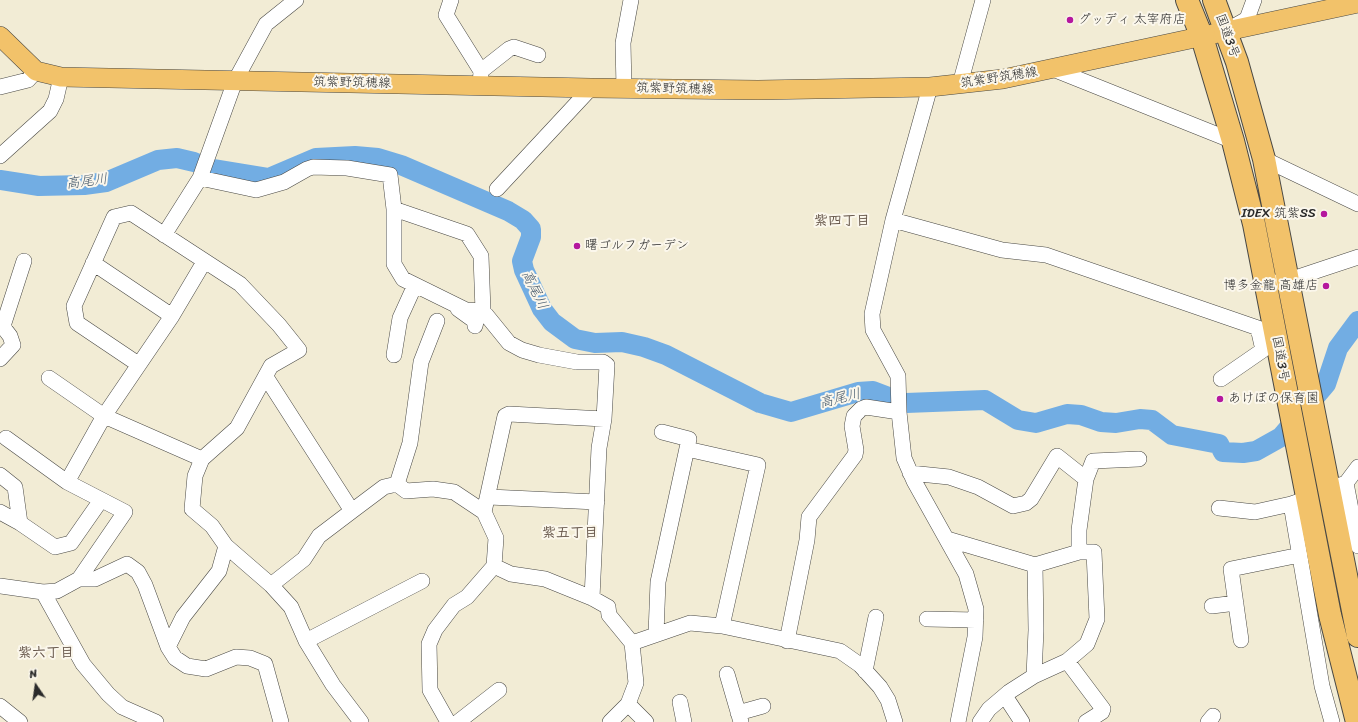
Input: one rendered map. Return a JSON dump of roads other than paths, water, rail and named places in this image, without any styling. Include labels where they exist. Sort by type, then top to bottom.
[{"type":"highway","name":"国道3号","points":[[1187,0],[1202,37],[1233,141],[1267,284],[1294,429],[1299,501],[1330,614],[1357,722]]},
{"type":"highway","name":"国道3号","points":[[1214,0],[1226,31],[1264,159],[1289,280],[1313,413],[1337,486],[1358,636]]},
{"type":"main road","name":"筑紫野筑穂線","points":[[36,71],[61,77],[235,81],[480,78],[591,88],[758,90],[930,87],[960,84],[1053,69],[1358,3]]},
{"type":"main road","points":[[0,36],[36,71]]},
{"type":"street","points":[[164,235],[200,178],[235,81],[266,24],[296,0]]},
{"type":"street","points":[[451,0],[446,16],[480,78],[509,48],[514,47],[538,55]]},
{"type":"street","points":[[624,88],[624,43],[631,0]]},
{"type":"street","points":[[960,84],[983,0]]},
{"type":"street","points":[[1226,31],[1247,19],[1254,0]]},
{"type":"street","points":[[1053,69],[1233,141]]},
{"type":"street","points":[[0,87],[28,80],[36,71]]},
{"type":"street","points":[[0,156],[50,111],[56,99],[61,77]]},
{"type":"street","points":[[930,87],[893,220],[872,314],[873,330],[898,376],[899,412],[904,458],[910,473],[948,539],[966,574],[976,609],[973,653],[958,722]]},
{"type":"street","points":[[497,189],[591,88]]},
{"type":"street","points":[[1264,159],[1358,204]]},
{"type":"street","points":[[200,178],[256,190],[284,182],[313,167],[347,168],[390,175],[394,209],[394,264],[402,279],[466,310],[483,310]]},
{"type":"street","points":[[394,209],[468,234],[480,256],[483,310],[509,343],[522,350],[539,356],[577,362],[603,362],[607,366],[604,419],[599,448],[592,598]]},
{"type":"street","points":[[138,364],[77,324],[74,306],[114,216],[131,213],[204,262],[240,284],[279,325],[299,350],[271,366],[266,378],[253,396],[237,428],[202,459],[195,476],[192,509],[212,526],[226,546],[271,585],[291,607],[306,641],[333,685],[361,722]]},
{"type":"street","points":[[893,220],[1002,250],[1046,255],[1258,328],[1263,350],[1221,379]]},
{"type":"street","points":[[1267,284],[1289,280],[1358,257]]},
{"type":"street","points":[[0,359],[12,345],[10,336],[1,324],[24,261]]},
{"type":"street","points":[[67,482],[104,416],[172,316],[204,262]]},
{"type":"street","points":[[93,263],[172,316]]},
{"type":"street","points":[[394,355],[400,318],[415,286]]},
{"type":"street","points":[[447,301],[476,322],[475,326]]},
{"type":"street","points":[[397,484],[410,443],[421,362],[437,321]]},
{"type":"street","points":[[49,378],[104,416],[202,459]]},
{"type":"street","points":[[266,378],[352,510]]},
{"type":"street","points":[[787,641],[807,540],[809,518],[855,455],[856,450],[852,426],[854,416],[861,409],[866,407],[899,412]]},
{"type":"street","points":[[484,512],[489,497],[505,416],[509,414],[604,419]]},
{"type":"street","points":[[656,634],[658,582],[689,439],[662,432]]},
{"type":"street","points":[[0,586],[43,592],[57,591],[79,579],[125,512],[67,482],[6,438]]},
{"type":"street","points":[[687,449],[758,465],[722,626]]},
{"type":"street","points":[[910,473],[949,477],[978,487],[1013,506],[1026,503],[1031,499],[1056,456],[1086,479]]},
{"type":"street","points":[[1080,552],[1079,530],[1086,479],[1093,461],[1139,459]]},
{"type":"street","points":[[1358,467],[1337,486],[1358,546]]},
{"type":"street","points":[[0,475],[15,487],[20,523]]},
{"type":"street","points":[[271,585],[304,559],[319,536],[384,487],[397,484]]},
{"type":"street","points":[[397,484],[406,491],[433,489],[454,492],[484,512],[496,538],[494,566],[467,597],[454,605],[435,630],[429,644],[430,690],[448,722]]},
{"type":"street","points":[[489,497],[597,502]]},
{"type":"street","points":[[0,512],[20,523],[55,547],[71,543],[101,500]]},
{"type":"street","points":[[1219,508],[1255,512],[1299,501],[1300,555],[1322,686],[1332,722]]},
{"type":"street","points":[[948,539],[1035,565],[1080,552],[1094,552],[1097,619],[1087,644],[1067,660],[1034,676],[1005,696],[988,709],[980,722]]},
{"type":"street","points":[[168,647],[183,617],[219,571],[226,546]]},
{"type":"street","points":[[1241,640],[1231,569],[1300,555]]},
{"type":"street","points":[[79,579],[95,579],[127,564],[138,572],[146,585],[168,647],[175,658],[187,666],[206,669],[236,657],[250,658],[264,664],[281,722]]},
{"type":"street","points":[[1034,676],[1036,630],[1035,565]]},
{"type":"street","points":[[494,566],[511,574],[545,579],[592,598],[608,607],[609,615],[632,644],[636,684],[628,704],[610,722]]},
{"type":"street","points":[[306,641],[422,581]]},
{"type":"street","points":[[43,592],[83,664],[108,694],[122,707],[156,722]]},
{"type":"street","points":[[1212,606],[1236,603]]},
{"type":"street","points":[[865,671],[876,617]]},
{"type":"street","points":[[927,619],[976,620]]},
{"type":"street","points":[[632,644],[656,634],[690,623],[722,626],[787,641],[840,651],[849,656],[865,671],[888,700],[895,722]]},
{"type":"street","points":[[1067,660],[1102,709],[1102,712],[1086,722]]},
{"type":"street","points":[[727,674],[740,717],[763,706]]},
{"type":"street","points":[[458,722],[499,690]]},
{"type":"street","points":[[1005,696],[1022,722]]},
{"type":"street","points":[[680,702],[684,722]]},
{"type":"street","points":[[628,704],[646,722]]},
{"type":"street","points":[[0,706],[20,722]]},
{"type":"waterway","name":"高尾川","points":[[214,169],[269,178],[316,158],[355,156],[378,158],[401,165],[508,211],[523,220],[531,229],[531,237],[522,261],[524,270],[542,309],[552,322],[575,339],[595,343],[622,342],[644,347],[666,355],[760,403],[791,412],[858,392],[873,391],[894,399]]},
{"type":"waterway","name":"高尾川","points":[[0,180],[39,186],[84,185],[106,182],[158,160],[177,158],[194,162]]},
{"type":"waterway","name":"高尾川","points":[[906,403],[985,400],[1018,420],[1036,423],[1067,414],[1081,415],[1101,422],[1116,423],[1140,419],[1152,420],[1172,435],[1219,444],[1223,452],[1243,453],[1256,451],[1281,437],[1326,384],[1338,348],[1358,321]]},
{"type":"place","name":"グッディ 太宰府店","points":[[1070,20]]},
{"type":"place","name":"IDEX 筑紫SS","points":[[1324,214]]},
{"type":"place","name":"曙ゴルフガーデン","points":[[577,246]]},
{"type":"place","name":"博多金龍 高雄店","points":[[1326,286]]},
{"type":"place","name":"あけぼの保育園","points":[[1220,399]]},
{"type":"district","name":"紫四丁目","points":[[842,221]]},
{"type":"district","name":"紫五丁目","points":[[570,533]]},
{"type":"district","name":"紫六丁目","points":[[46,653]]}]
